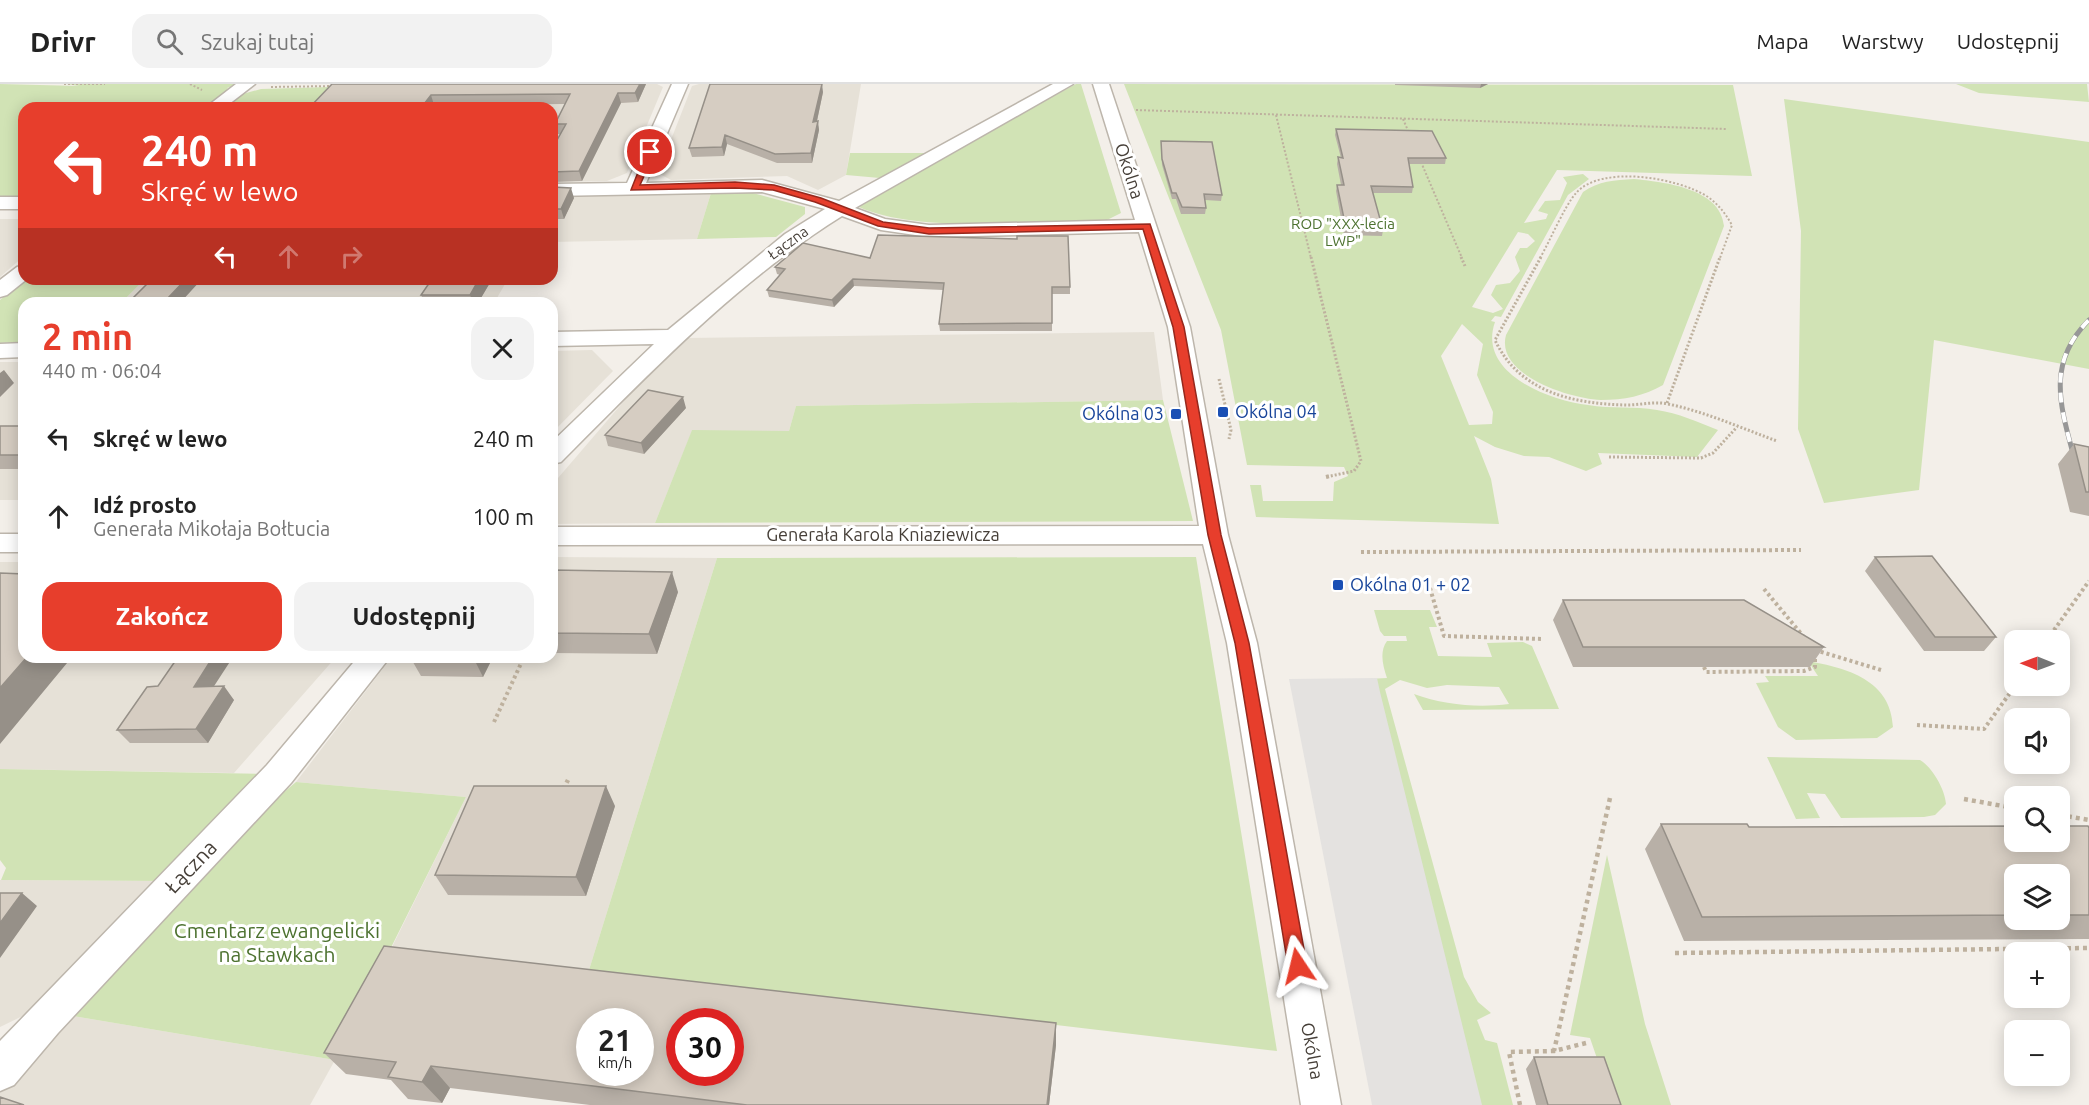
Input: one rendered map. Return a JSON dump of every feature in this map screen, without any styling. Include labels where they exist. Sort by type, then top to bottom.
[{"type":"street","points":[[634,188],[680,84]]},
{"type":"street","name":"Łączna","points":[[558,450],[674,337],[792,238],[839,209],[1065,84]]},
{"type":"street","name":"Okólna","points":[[1101,84],[1179,327],[1214,535],[1242,643],[1321,1105]]},
{"type":"street","points":[[224,102],[255,86]]},
{"type":"street","points":[[558,190],[762,186],[791,192],[881,224],[929,231],[1147,226]]},
{"type":"street","points":[[0,203],[18,202]]},
{"type":"street","points":[[0,291],[18,276]]},
{"type":"street","points":[[558,339],[674,337]]},
{"type":"street","points":[[0,351],[18,350]]},
{"type":"street","name":"Generała Karola Kniaziewicza","points":[[558,536],[1214,535]]},
{"type":"street","points":[[0,543],[18,543]]},
{"type":"street","name":"Łączna","points":[[0,1071],[44,1020],[279,774],[370,663]]},
{"type":"path","points":[[64,84],[105,84]]},
{"type":"path","points":[[255,86],[338,86]]},
{"type":"path","points":[[1108,110],[1727,129]]},
{"type":"path","points":[[1276,115],[1361,461],[1354,471],[1326,477]]},
{"type":"path","points":[[1403,119],[1412,140]]},
{"type":"path","points":[[1421,161],[1465,266]]},
{"type":"path","points":[[1667,403],[1732,225],[1730,216],[1712,199],[1683,186],[1624,176],[1592,181],[1576,194],[1495,340],[1498,352],[1519,376],[1558,394],[1601,403],[1667,403],[1777,441]]},
{"type":"path","points":[[1610,457],[1701,458],[1713,453],[1737,427]]},
{"type":"path","points":[[1361,552],[1801,550]]},
{"type":"path","points":[[2054,630],[2089,581]]},
{"type":"path","points":[[1430,588],[1444,636],[1543,639]]},
{"type":"path","points":[[1764,589],[1814,650],[1881,670]]},
{"type":"path","points":[[1704,667],[1706,672],[1811,670],[1815,667],[1814,650]]},
{"type":"path","points":[[494,722],[521,663]]},
{"type":"path","points":[[1917,725],[1984,729],[2008,696]]},
{"type":"path","points":[[559,797],[568,780]]},
{"type":"path","points":[[1554,1051],[1610,798]]},
{"type":"path","points":[[1964,799],[2004,806]]},
{"type":"path","points":[[2070,817],[2089,820]]},
{"type":"path","points":[[1675,953],[2089,948]]},
{"type":"path","points":[[1521,1105],[1509,1052],[1554,1051],[1586,1043]]},
{"type":"shaded area","points":[[546,84],[657,84],[663,87],[627,173],[607,181],[558,182],[558,102],[370,102]]},
{"type":"shaded area","points":[[699,84],[861,84],[846,175],[818,190],[787,176],[671,180],[658,173],[692,86]]},
{"type":"shaded area","points":[[711,193],[697,239],[558,242],[558,197]]},
{"type":"shaded area","points":[[0,219],[18,219],[18,261],[0,277]]},
{"type":"shaded area","points":[[139,285],[504,285],[498,297],[127,297]]},
{"type":"shaded area","points":[[1154,332],[1163,400],[796,406],[789,431],[692,431],[655,523],[558,524],[558,478],[643,379],[687,338]]},
{"type":"shaded area","points":[[592,350],[613,371],[558,427],[558,351]]},
{"type":"shaded area","points":[[0,362],[18,362],[18,500],[0,500]]},
{"type":"shaded area","points":[[558,557],[717,558],[589,970],[392,947],[466,797],[296,782],[387,663],[558,663]]},
{"type":"shaded area","points":[[0,562],[18,562],[18,663],[331,663],[234,773],[0,769]]},
{"type":"shaded area","points":[[1377,678],[1482,1105],[1372,1105],[1289,679]]},
{"type":"shaded area","points":[[0,880],[166,881],[39,1008],[0,1027]]},
{"type":"shaded area","points":[[67,1015],[335,1060],[310,1105],[0,1105],[0,1092]]},
{"type":"green space","points":[[0,84],[79,86],[66,84],[240,84],[227,88],[232,91],[216,102],[18,102],[18,201],[0,202]]},
{"type":"green space","points":[[1076,84],[1081,84],[1121,213],[1107,220],[980,224],[913,221],[859,207],[892,184]]},
{"type":"green space","name":"ROD \"XXX-lecia LWP\"","points":[[1124,84],[1733,85],[1752,176],[1557,170],[1524,223],[1546,219],[1548,214],[1538,211],[1545,201],[1560,200],[1567,183],[1563,177],[1583,174],[1589,179],[1568,195],[1501,317],[1495,316],[1491,321],[1495,322],[1492,340],[1496,356],[1520,381],[1536,390],[1588,405],[1665,411],[1718,430],[1697,457],[1598,453],[1602,464],[1586,471],[1549,457],[1524,456],[1495,447],[1474,436],[1491,479],[1499,524],[1256,517],[1250,485],[1261,485],[1263,501],[1333,501],[1334,482],[1348,476],[1344,467],[1247,465],[1221,330]],"holes":[[[1518,232],[1528,234],[1535,241],[1527,248],[1520,248],[1515,257],[1520,271],[1510,283],[1496,285],[1491,295],[1503,309],[1493,313],[1472,307]],[[1462,324],[1483,344],[1477,375],[1493,412],[1492,424],[1469,425],[1441,356]]]},
{"type":"green space","points":[[1956,84],[2087,84],[2089,102],[1979,93]]},
{"type":"green space","points":[[330,87],[316,102],[231,102],[239,95],[261,89]]},
{"type":"green space","points":[[1784,99],[2089,142],[2089,369],[1934,340],[1919,490],[1824,503],[1798,429],[1801,231]]},
{"type":"green space","points":[[850,153],[927,153],[880,178],[846,175]]},
{"type":"green space","points":[[1634,179],[1674,185],[1702,195],[1713,203],[1720,213],[1724,226],[1663,385],[1641,395],[1609,400],[1588,399],[1554,390],[1523,373],[1512,362],[1506,349],[1506,335],[1583,192],[1595,185]]},
{"type":"green space","points":[[749,192],[805,207],[805,214],[776,237],[697,239],[711,193]]},
{"type":"green space","points":[[18,285],[139,285],[127,297],[18,297],[18,342],[0,343],[0,300]]},
{"type":"green space","points":[[1163,400],[1193,521],[655,523],[692,430],[789,431],[796,406]]},
{"type":"green space","points":[[1196,557],[1277,1051],[589,970],[717,558]]},
{"type":"green space","points":[[1374,610],[1430,610],[1437,627],[1429,627],[1438,656],[1492,657],[1487,643],[1523,642],[1532,646],[1559,709],[1423,710],[1414,694],[1461,705],[1509,704],[1499,687],[1447,685],[1427,688],[1400,680],[1385,689],[1464,977],[1478,1002],[1491,1013],[1477,1020],[1485,1040],[1497,1043],[1513,1105],[1476,1105],[1367,679],[1387,678],[1382,659],[1385,645],[1387,641],[1407,641],[1406,636],[1384,636],[1380,631]]},
{"type":"green space","points":[[1808,661],[1852,673],[1876,687],[1890,711],[1893,727],[1877,738],[1796,740],[1778,727],[1756,683],[1769,682],[1765,676],[1818,676]]},
{"type":"green space","points":[[1767,757],[1920,760],[1937,779],[1946,804],[1935,815],[1924,817],[1841,818],[1825,794],[1807,793],[1820,818],[1796,819]]},
{"type":"green space","points":[[0,769],[265,774],[166,881],[1,880],[6,868],[0,860]]},
{"type":"green space","name":"Cmentarz ewangelicki na Stawkach","points":[[296,782],[466,797],[335,1060],[67,1015],[244,826]]},
{"type":"green space","points":[[1607,855],[1645,1024],[1671,1105],[1613,1105],[1590,1038],[1570,1035]]},
{"type":"building","points":[[332,84],[640,84],[635,93],[618,93],[579,171],[558,172],[558,138],[566,124],[558,124],[558,118],[570,94],[431,95],[426,102],[315,102]]},
{"type":"building","points":[[710,84],[822,84],[813,122],[818,121],[811,153],[775,154],[725,135],[722,147],[689,148]]},
{"type":"building","points":[[1336,129],[1432,131],[1446,158],[1408,158],[1413,187],[1371,186],[1383,230],[1346,228],[1337,185],[1344,185],[1338,157],[1343,158]]},
{"type":"building","points":[[1161,141],[1212,142],[1222,195],[1204,194],[1206,208],[1182,207],[1176,193],[1172,193],[1162,159]]},
{"type":"building","points":[[558,187],[571,188],[561,209],[558,209]]},
{"type":"building","points":[[878,235],[1017,239],[1017,236],[1068,236],[1070,287],[1052,287],[1052,323],[939,324],[944,283],[853,279],[832,300],[767,290],[785,269],[775,267],[803,243],[870,258]]},
{"type":"building","points":[[146,285],[180,285],[169,297],[134,297]]},
{"type":"building","points":[[428,285],[476,285],[470,295],[421,295]]},
{"type":"building","points":[[648,390],[683,397],[641,443],[605,435]]},
{"type":"building","points":[[0,426],[18,426],[18,455],[0,455]]},
{"type":"building","points":[[2074,444],[2089,447],[2089,492],[2086,492]]},
{"type":"building","points":[[1932,556],[1996,637],[1935,637],[1875,557]]},
{"type":"building","points":[[558,570],[672,572],[649,634],[558,633]]},
{"type":"building","points":[[0,573],[18,574],[18,663],[22,663],[0,688]]},
{"type":"building","points":[[1563,600],[1744,600],[1824,647],[1583,647]]},
{"type":"building","points":[[174,663],[209,663],[194,687],[224,686],[196,729],[117,730],[147,687],[158,686]]},
{"type":"building","points":[[474,786],[606,786],[576,877],[435,875]]},
{"type":"building","points":[[1661,824],[1747,824],[1749,827],[2004,826],[2004,852],[2070,852],[2070,826],[2088,826],[2089,828],[2089,915],[2070,915],[2070,864],[2004,864],[2004,915],[1702,917]]},
{"type":"building","points":[[0,893],[22,893],[0,923]]},
{"type":"building","points":[[384,946],[1056,1023],[1047,1105],[747,1105],[593,1086],[654,1086],[654,1008],[576,1008],[576,1084],[431,1066],[422,1082],[388,1077],[396,1062],[324,1053]]},
{"type":"building","points":[[1534,1057],[1604,1057],[1621,1105],[1548,1105]]},
{"type":"building","points":[[0,1097],[24,1105],[0,1105]]},
{"type":"railway","points":[[2075,461],[2065,423],[2060,387],[2066,353],[2089,320]]},
{"type":"place","name":"Okólna 04","points":[[1223,412]]},
{"type":"place","name":"Okólna 03","points":[[1176,414]]},
{"type":"place","name":"Okólna 01 + 02","points":[[1338,585]]},
{"type":"route","points":[[650,152],[634,188],[735,185],[774,187],[830,204],[859,218],[905,229],[929,231],[1147,226],[1179,327],[1198,428],[1214,535],[1242,643],[1298,966]]}]
